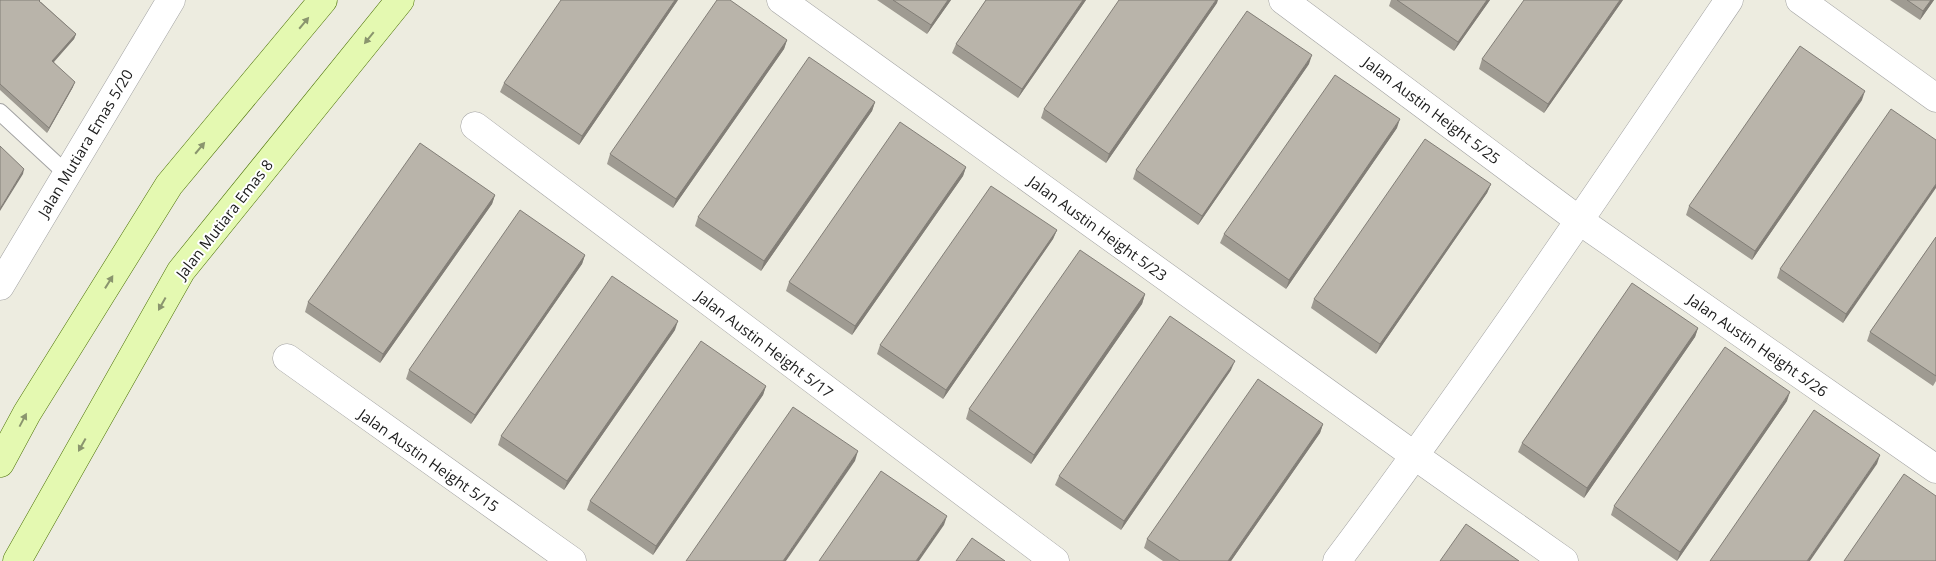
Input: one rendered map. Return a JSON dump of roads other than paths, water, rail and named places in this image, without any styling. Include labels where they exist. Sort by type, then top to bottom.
[{"type":"main road","points":[[0,463],[27,413],[169,186],[323,0]]},
{"type":"main road","name":"Jalan Mutiara Emas 8","points":[[17,561],[181,271],[400,0]]},
{"type":"street","name":"Jalan Mutiara Emas 5/20","points":[[0,286],[171,0]]},
{"type":"street","name":"Jalan Austin Height 5/23","points":[[781,0],[1564,561]]},
{"type":"street","name":"Jalan Austin Height 5/25","points":[[1284,0],[1580,220]]},
{"type":"street","points":[[1337,561],[1416,456],[1580,220],[1729,0]]},
{"type":"street","points":[[1800,0],[1936,98]]},
{"type":"street","name":"Jalan Austin Height 5/17","points":[[475,126],[1055,561]]},
{"type":"street","name":"Jalan Austin Height 5/26","points":[[1580,220],[1936,469]]},
{"type":"street","name":"Jalan Austin Height 5/15","points":[[287,358],[572,561]]},
{"type":"lane","points":[[0,112],[66,174]]}]
